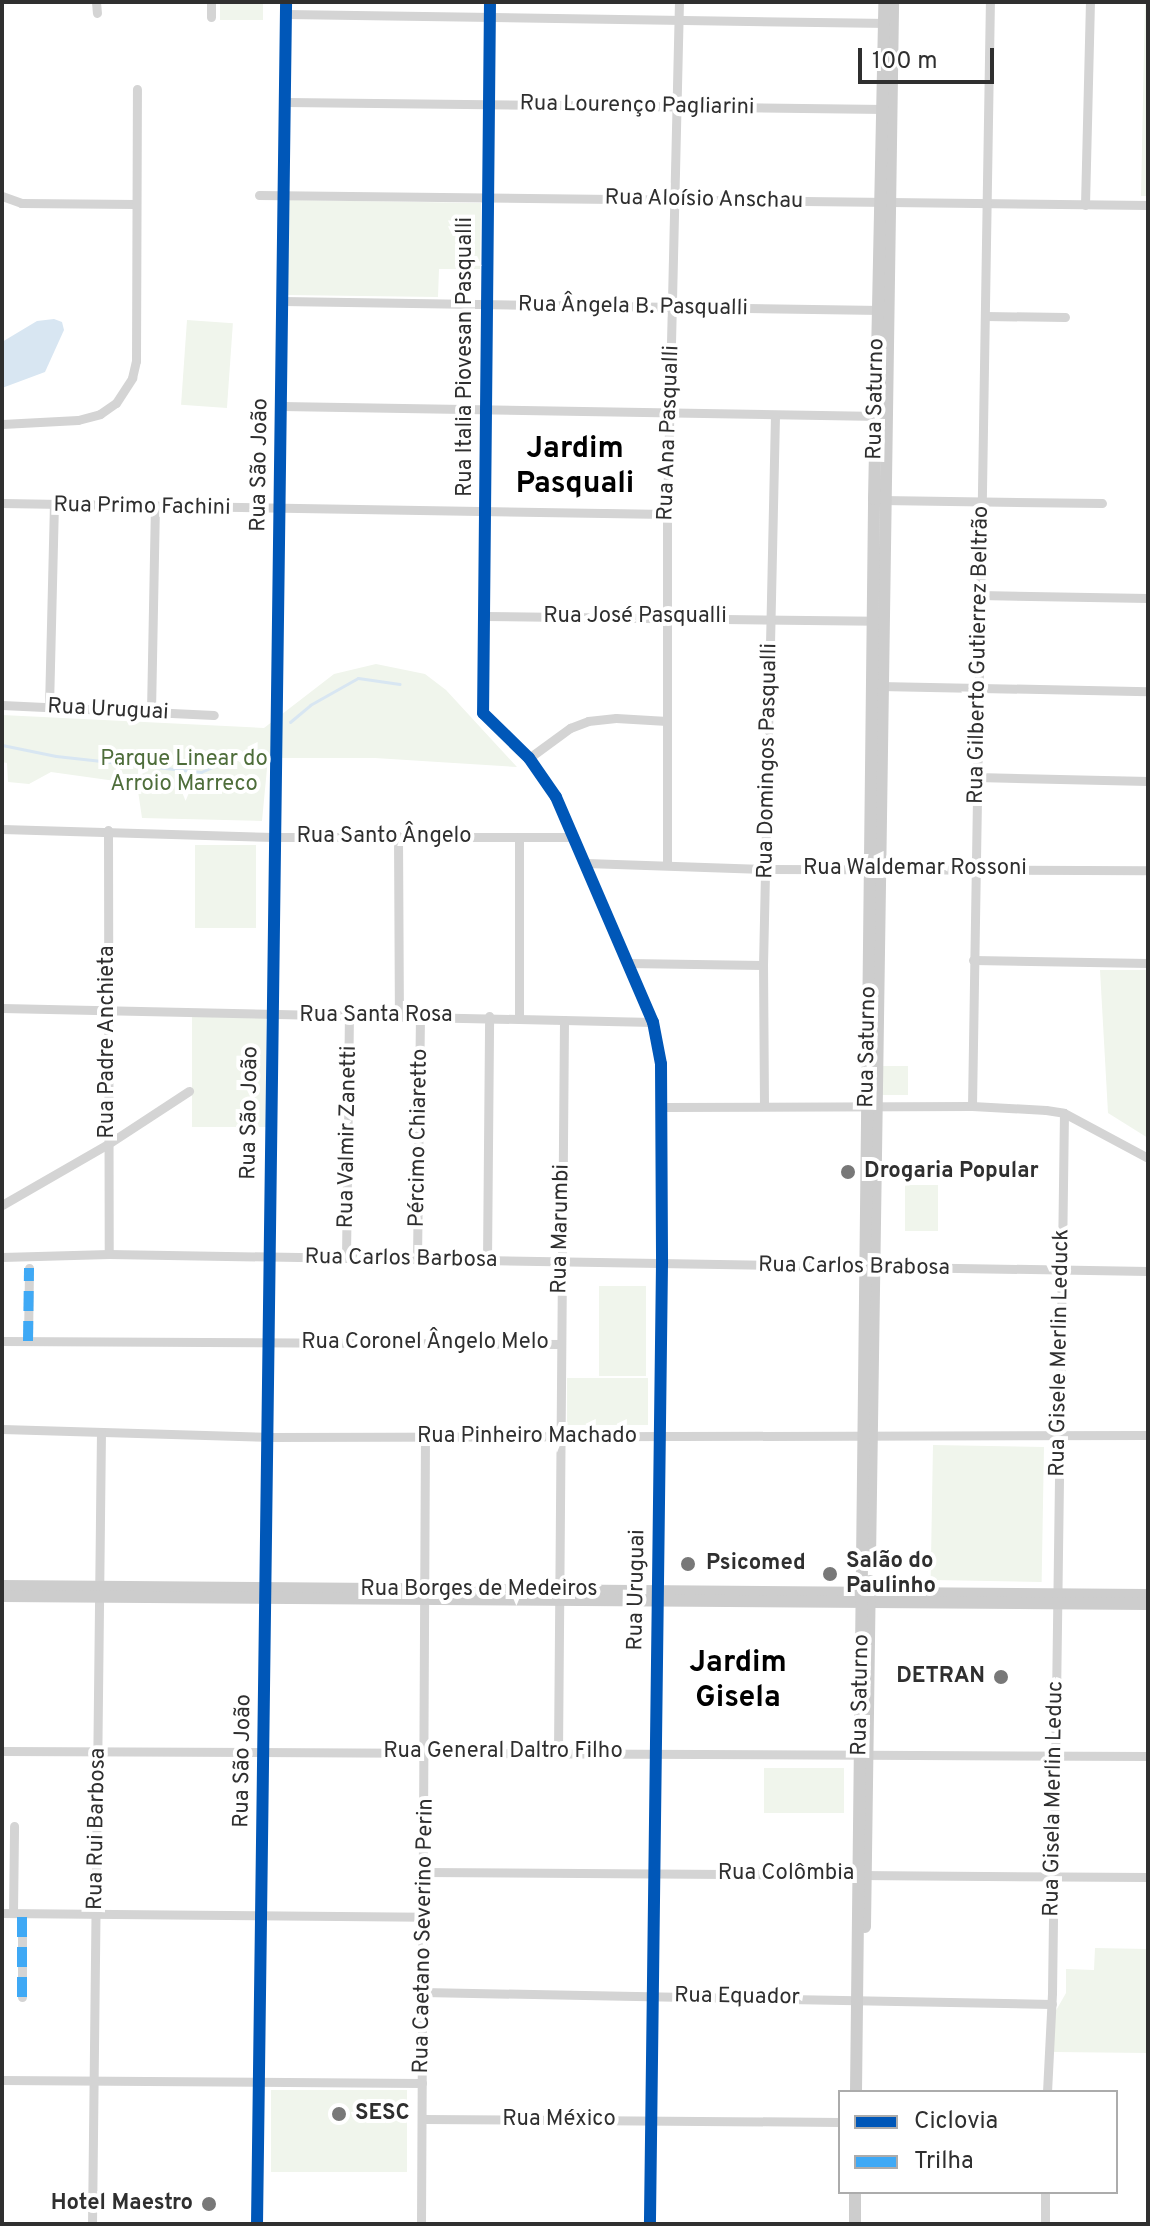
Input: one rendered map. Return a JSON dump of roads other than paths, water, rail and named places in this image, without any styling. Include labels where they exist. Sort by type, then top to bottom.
[{"type":"street","points":[[96,2],[97,13]]},
{"type":"street","points":[[211,2],[211,17]]},
{"type":"street","name":"Rua São João","points":[[257,2224],[286,2]]},
{"type":"street","name":"Rua Italia Piovesan Pasqualli","points":[[483,713],[490,2]]},
{"type":"street","name":"Rua Ana Pasqualli","points":[[667,864],[667,514],[679,2]]},
{"type":"street","name":"Rua Saturno","points":[[884,2],[888,23]]},
{"type":"street","name":"Rua Saturno","points":[[856,2090],[864,1754],[879,500],[888,23],[893,2]]},
{"type":"street","name":"Rua Gilberto Gutierrez Beltrão","points":[[972,1106],[990,2]]},
{"type":"street","points":[[1085,205],[1090,2]]},
{"type":"street","points":[[286,14],[888,23]]},
{"type":"street","points":[[2,424],[89,417],[116,403],[125,392],[136,361],[137,89]]},
{"type":"street","name":"Rua Lourenço Pagliarini","points":[[286,102],[886,109]]},
{"type":"street","name":"Rua Aloísio Anschau","points":[[259,195],[1148,205]]},
{"type":"street","points":[[2,196],[21,203],[136,204]]},
{"type":"street","name":"Rua Ângela B. Pasqualli","points":[[282,301],[883,310]]},
{"type":"street","points":[[985,316],[1065,317]]},
{"type":"street","points":[[281,406],[881,416]]},
{"type":"street","name":"Rua Domingos Pasqualli","points":[[764,1106],[763,965],[775,415]]},
{"type":"street","points":[[879,500],[1102,503]]},
{"type":"street","name":"Rua Primo Fachini","points":[[2,503],[279,510],[667,514]]},
{"type":"street","points":[[49,707],[54,504]]},
{"type":"street","points":[[151,712],[155,507]]},
{"type":"street","points":[[979,595],[1148,598]]},
{"type":"street","name":"Rua José Pasqualli","points":[[484,616],[877,621]]},
{"type":"street","points":[[877,686],[1148,691]]},
{"type":"street","name":"Rua Uruguai","points":[[2,705],[214,715]]},
{"type":"street","name":"Rua Uruguai","points":[[483,713],[529,758],[556,797],[653,1022],[661,1064],[662,1264],[650,2224]]},
{"type":"street","points":[[529,758],[562,732],[588,721],[616,718],[667,721]]},
{"type":"street","points":[[976,777],[1148,781]]},
{"type":"street","name":"Rua Santo Ângelo","points":[[2,829],[274,837],[574,837]]},
{"type":"street","name":"Rua Padre Anchieta","points":[[108,830],[106,1009],[109,1254]]},
{"type":"street","points":[[398,836],[399,1015]]},
{"type":"street","points":[[519,837],[519,1017]]},
{"type":"street","name":"Rua Waldemar Rossoni","points":[[586,863],[767,869],[1148,870]]},
{"type":"street","points":[[973,960],[1148,963]]},
{"type":"street","points":[[627,963],[763,965]]},
{"type":"street","name":"Rua Santa Rosa","points":[[2,1008],[272,1015],[489,1016],[653,1022]]},
{"type":"street","name":"Rua Valmir Zanetti","points":[[346,1258],[349,1016]]},
{"type":"street","name":"Pércimo Chiaretto","points":[[417,1260],[420,1016]]},
{"type":"street","points":[[487,1261],[489,1016]]},
{"type":"street","name":"Rua Marumbi","points":[[558,1752],[564,1020]]},
{"type":"street","points":[[2,1205],[108,1144],[189,1091]]},
{"type":"street","points":[[663,1107],[972,1106],[1064,1113],[1148,1158]]},
{"type":"street","name":"Rua Gisele Merlin Leduck","points":[[1056,1598],[1064,1113]]},
{"type":"street","name":"Rua Carlos Barbosa","points":[[2,1257],[109,1254],[560,1262]]},
{"type":"street","name":"Rua Carlos Brabosa","points":[[560,1262],[1148,1271]]},
{"type":"street","points":[[28,1341],[29,1268]]},
{"type":"street","name":"Rua Coronel Ângelo Melo","points":[[2,1341],[561,1344]]},
{"type":"street","name":"Rua Pinheiro Machado","points":[[2,1429],[266,1437],[868,1433],[1148,1435]]},
{"type":"street","name":"Rua Rui Barbosa","points":[[92,2224],[101,1433]]},
{"type":"street","name":"Rua Caetano Severino Perin","points":[[421,2224],[427,1596],[425,1437]]},
{"type":"street","name":"Rua Borges de Medeiros","points":[[2,1586],[100,1591],[427,1596],[1056,1598],[1148,1595]]},
{"type":"street","points":[[2,1596],[100,1591]]},
{"type":"street","name":"Rua Borges de Medeiros","points":[[1056,1598],[1148,1604]]},
{"type":"street","name":"Rua Gisela Merlin Leduc","points":[[1047,2090],[1052,2004],[1056,1598]]},
{"type":"street","name":"Rua General Daltro Filho","points":[[2,1751],[1148,1756]]},
{"type":"street","points":[[14,1826],[12,1913],[22,1997]]},
{"type":"street","name":"Rua Colômbia","points":[[424,1872],[1148,1877]]},
{"type":"street","points":[[12,1913],[424,1917]]},
{"type":"street","name":"Rua Equador","points":[[423,1992],[1052,2004]]},
{"type":"street","name":"Rua Saturno","points":[[860,2000],[863,2090]]},
{"type":"street","points":[[2,2080],[422,2083]]},
{"type":"street","name":"Rua México","points":[[422,2119],[838,2122]]},
{"type":"street","points":[[855,2194],[855,2224]]},
{"type":"street","points":[[862,2224],[863,2194]]},
{"type":"street","points":[[1045,2194],[1045,2224]]},
{"type":"waterway","points":[[290,722],[310,705],[358,678],[400,684]]},
{"type":"waterway","points":[[2,745],[56,756],[201,772],[246,752],[260,750]]},
{"type":"place","name":"Drogaria Popular","points":[[848,1172]]},
{"type":"place","name":"Psicomed","points":[[688,1564]]},
{"type":"place","name":"Salão do Paulinho","points":[[830,1574]]},
{"type":"place","name":"DETRAN","points":[[1001,1677]]},
{"type":"place","name":"SESC","points":[[339,2114]]},
{"type":"place","name":"Hotel Maestro","points":[[209,2204]]},
{"type":"district","name":"Jardim Pasquali","points":[[575,467]]},
{"type":"district","name":"Jardim Gisela","points":[[738,1681]]},
{"type":"park label","name":"Parque Linear do Arroio Marreco","points":[[184,772]]}]
